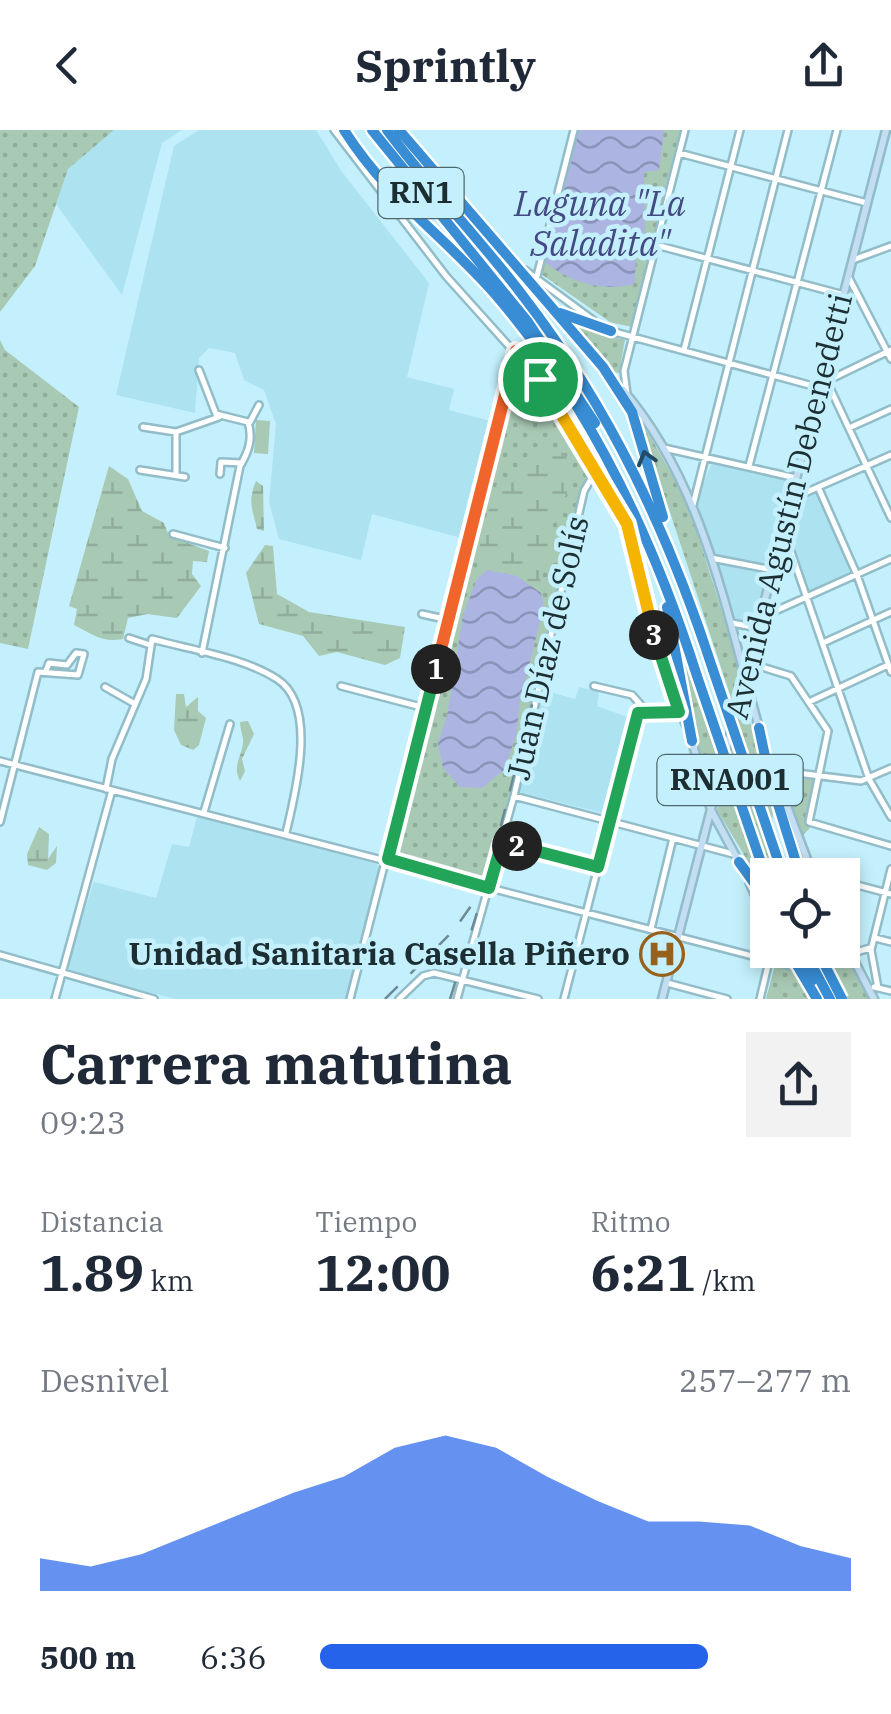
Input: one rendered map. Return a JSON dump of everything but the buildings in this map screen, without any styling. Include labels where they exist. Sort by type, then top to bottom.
[{"type":"highway","points":[[344,130],[389,197]]},
{"type":"highway","name":"RN1","points":[[372,130],[528,322],[584,405],[642,513],[776,858]]},
{"type":"highway","name":"RN1","points":[[387,130],[521,293],[570,361],[624,451],[672,552],[704,673],[764,858]]},
{"type":"highway","name":"RNA001","points":[[402,130],[602,367]]},
{"type":"highway","name":"RNA001","points":[[389,197],[476,273],[532,341],[591,430],[654,558],[704,673],[760,858]]},
{"type":"highway","points":[[553,309],[611,331]]},
{"type":"highway","points":[[602,367],[632,412],[672,552]]},
{"type":"highway","points":[[654,558],[692,741]]},
{"type":"highway","points":[[760,728],[794,858]]},
{"type":"highway","points":[[736,858],[750,877]]},
{"type":"highway","points":[[797,968],[823,999]]},
{"type":"highway","points":[[809,968],[823,999]]},
{"type":"highway","points":[[827,968],[844,999]]},
{"type":"highway","points":[[834,968],[844,999]]},
{"type":"main road","name":"Avenida Agustín Debenedetti","points":[[662,999],[867,203],[887,143],[886,130]]},
{"type":"main road","name":"RNA001","points":[[602,367],[664,448],[692,505],[731,622],[772,770],[807,858]]},
{"type":"main road","points":[[692,741],[711,810],[736,858]]},
{"type":"main road","points":[[857,968],[874,999]]},
{"type":"street","points":[[334,130],[446,276],[543,384],[595,472],[634,543],[650,618],[692,741]]},
{"type":"street","points":[[402,130],[443,181],[536,280],[611,331],[830,388],[891,518]]},
{"type":"street","points":[[536,280],[574,130]]},
{"type":"street","points":[[627,395],[623,375],[685,130]]},
{"type":"street","points":[[684,350],[740,130]]},
{"type":"street","points":[[692,505],[788,130]]},
{"type":"street","points":[[749,466],[837,130]]},
{"type":"street","points":[[679,153],[867,203]]},
{"type":"street","points":[[656,245],[844,296]]},
{"type":"street","points":[[853,260],[891,246]]},
{"type":"street","points":[[848,278],[856,284],[891,359]]},
{"type":"street","points":[[821,383],[889,350]]},
{"type":"street","points":[[350,999],[516,351]]},
{"type":"street","points":[[200,370],[205,394],[219,417]]},
{"type":"street","points":[[202,653],[242,463],[250,450],[250,422],[259,405]]},
{"type":"street","points":[[849,428],[891,409]]},
{"type":"street","points":[[143,427],[176,432],[219,417],[250,422]]},
{"type":"street","points":[[176,432],[176,473]]},
{"type":"street","points":[[664,448],[705,454],[796,478]]},
{"type":"street","points":[[791,499],[891,455]]},
{"type":"street","points":[[220,474],[221,462],[242,463]]},
{"type":"street","points":[[140,470],[185,477]]},
{"type":"street","name":"Juan Díaz de Solís","points":[[457,999],[514,796],[584,492],[595,472]]},
{"type":"street","points":[[809,702],[890,667],[857,576],[819,489]]},
{"type":"street","points":[[173,534],[225,548]]},
{"type":"street","points":[[781,538],[789,546],[870,778],[891,817]]},
{"type":"street","points":[[711,558],[773,570]]},
{"type":"street","points":[[761,617],[891,559]]},
{"type":"street","points":[[823,644],[891,612]]},
{"type":"street","points":[[422,614],[449,620]]},
{"type":"street","points":[[731,622],[758,628]]},
{"type":"street","points":[[129,638],[150,645]]},
{"type":"street","points":[[55,999],[109,790],[112,759],[146,679],[152,638],[276,678],[298,713],[302,767],[286,833]]},
{"type":"street","points":[[0,822],[38,672],[78,675],[84,654],[76,653],[67,665],[49,663],[46,671]]},
{"type":"street","points":[[748,663],[788,675],[829,734],[808,820],[891,846]]},
{"type":"street","points":[[341,686],[425,708]]},
{"type":"street","points":[[564,999],[640,704],[636,697],[594,686]]},
{"type":"street","points":[[105,687],[135,704]]},
{"type":"street","points":[[638,713],[679,712]]},
{"type":"street","points":[[204,812],[230,724]]},
{"type":"street","points":[[0,761],[750,956]]},
{"type":"street","points":[[772,770],[818,777],[870,778],[891,768]]},
{"type":"street","points":[[514,796],[736,858],[750,887]]},
{"type":"street","points":[[651,929],[673,838]]},
{"type":"street","points":[[502,842],[598,867]]},
{"type":"street","points":[[878,988],[873,942],[891,869]]},
{"type":"street","points":[[860,886],[888,893]]},
{"type":"street","points":[[860,949],[873,942],[891,942]]},
{"type":"street","points":[[0,955],[154,999]]},
{"type":"street","points":[[760,999],[770,968]]},
{"type":"street","points":[[399,999],[426,974],[463,979],[538,999]]},
{"type":"street","points":[[666,983],[727,999]]},
{"type":"street","points":[[868,988],[891,991]]},
{"type":"shaded area","points":[[114,130],[182,130],[162,143],[122,295],[56,204],[68,168]]},
{"type":"shaded area","points":[[199,130],[316,130],[342,172],[429,283],[407,377],[454,389],[449,410],[494,422],[465,539],[372,514],[361,560],[279,539],[269,502],[276,424],[264,390],[244,380],[235,353],[209,348],[199,358],[195,413],[116,395],[174,146]]},
{"type":"shaded area","points":[[714,458],[789,480],[791,485],[753,622],[734,618],[696,501]]},
{"type":"shaded area","points":[[818,492],[854,574],[809,594],[790,532],[797,502]]},
{"type":"shaded area","points":[[579,687],[599,692],[597,706],[630,718],[610,815],[519,792],[543,690],[575,699]]},
{"type":"shaded area","points":[[197,817],[377,864],[380,874],[346,999],[176,999],[64,971],[94,882],[156,898],[172,844],[189,847]]},
{"type":"green space","points":[[0,130],[114,130],[68,169],[35,266],[0,312]]},
{"type":"green space","name":"Laguna \"La Saladita\"","points":[[577,130],[681,130],[632,327],[610,322],[541,274]]},
{"type":"green space","points":[[576,327],[625,340],[619,373],[614,372]]},
{"type":"green space","points":[[0,340],[5,350],[79,407],[28,649],[0,643]]},
{"type":"green space","points":[[518,365],[542,389],[589,471],[489,888],[387,859]]},
{"type":"green space","points":[[638,415],[688,503],[742,676],[733,704]]},
{"type":"green space","points":[[256,420],[270,421],[268,454],[254,453]]},
{"type":"green space","points":[[547,447],[563,453],[573,468],[568,490],[548,530],[554,545],[540,575],[541,593],[517,576],[487,570],[477,579],[481,533],[497,484],[522,473]]},
{"type":"green space","points":[[109,466],[128,479],[142,511],[164,523],[169,536],[209,551],[207,562],[193,561],[192,574],[201,586],[177,618],[147,614],[128,618],[123,639],[116,640],[97,637],[74,625],[77,609],[69,606]]},
{"type":"green space","points":[[256,481],[263,486],[264,531],[257,529],[252,506]]},
{"type":"green space","points":[[265,545],[273,546],[277,594],[309,612],[405,627],[400,658],[385,665],[337,652],[319,656],[303,636],[259,624],[246,573]]},
{"type":"green space","points":[[671,612],[719,765],[712,792],[703,770]]},
{"type":"green space","points":[[176,694],[184,694],[186,707],[198,697],[198,711],[206,718],[199,745],[193,750],[181,745],[174,730]]},
{"type":"green space","points":[[746,705],[773,812],[770,858],[750,858],[750,865],[717,810],[742,707]]},
{"type":"green space","points":[[248,721],[254,734],[242,759],[245,771],[240,781],[240,722]]},
{"type":"green space","points":[[786,772],[815,780],[805,821],[810,828],[801,837],[781,779]]},
{"type":"green space","points":[[39,827],[49,834],[48,859],[57,846],[56,863],[47,870],[28,865],[27,854]]},
{"type":"green space","points":[[774,968],[853,968],[869,999],[766,999]]},
{"type":"water","name":"Laguna \"La Saladita\"","points":[[579,130],[664,130],[659,170],[644,172],[645,239],[637,250],[634,284],[586,284],[545,262]]},
{"type":"water","points":[[487,570],[517,576],[541,593],[544,606],[520,701],[516,736],[504,770],[482,788],[460,787],[443,768],[438,743],[447,716],[463,615],[477,579]]},
{"type":"railway","points":[[450,999],[485,887],[533,701]]},
{"type":"railway","points":[[385,999],[454,930],[471,906]]},
{"type":"place","name":"Unidad Sanitaria Casella Piñero","points":[[662,954]]},
{"type":"route","points":[[516,351],[540,379],[627,524],[658,649],[679,712],[638,713],[598,867],[502,842],[489,888],[388,859],[516,351]]}]
